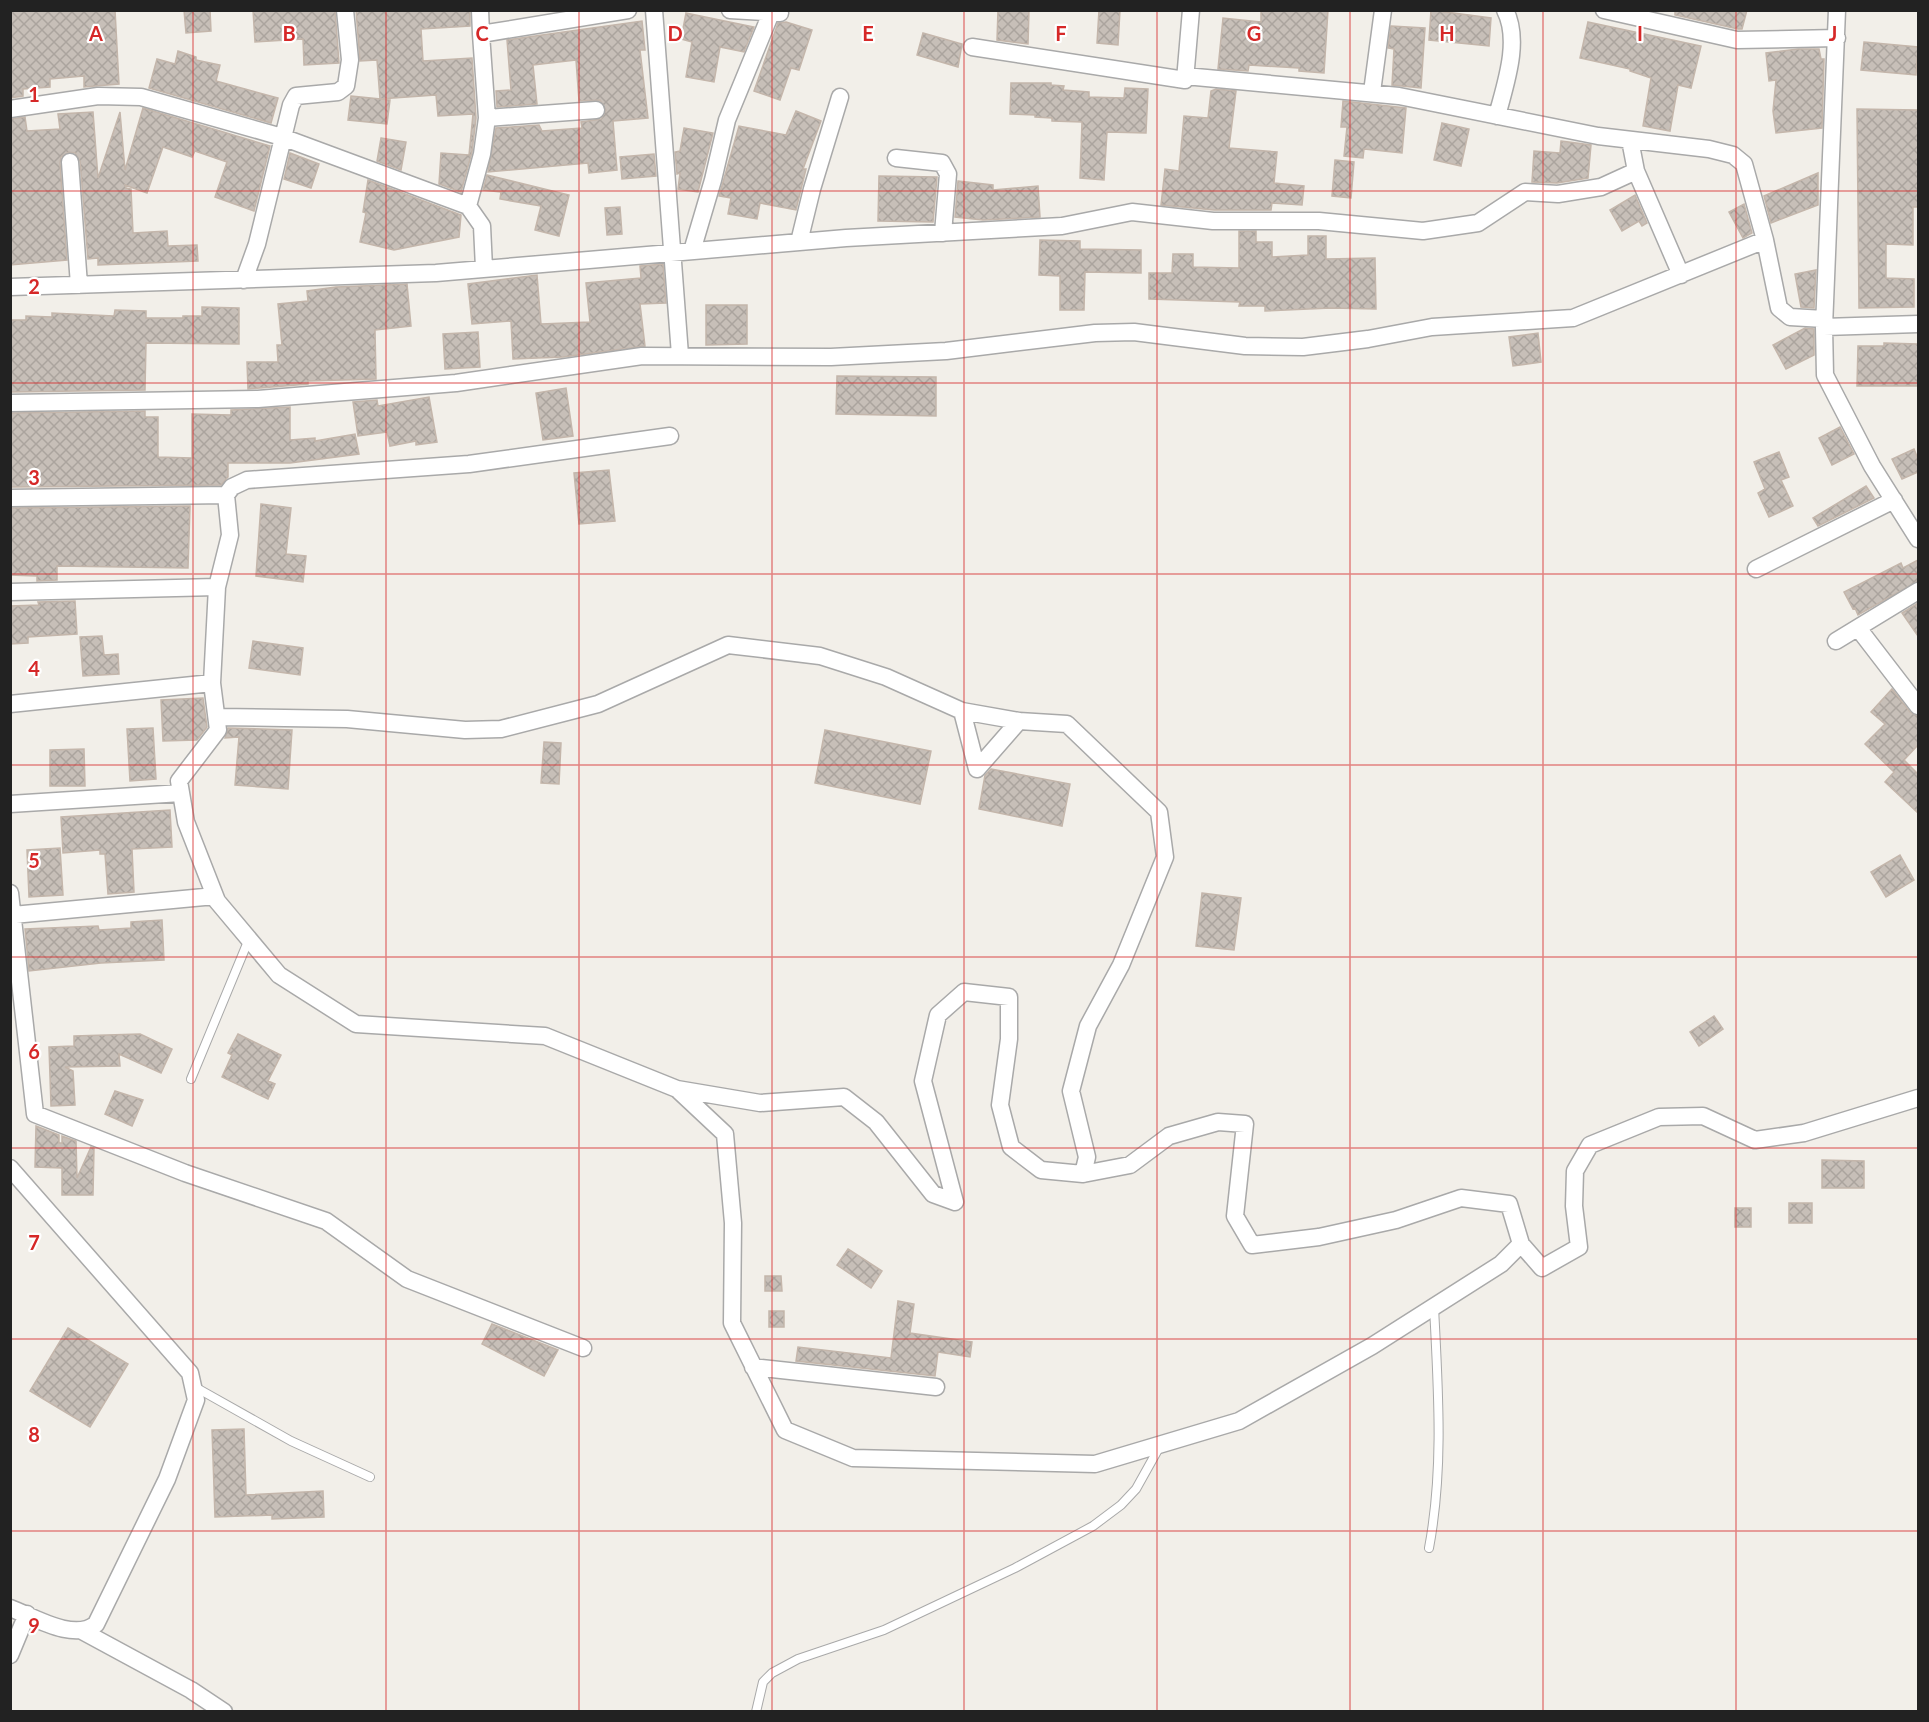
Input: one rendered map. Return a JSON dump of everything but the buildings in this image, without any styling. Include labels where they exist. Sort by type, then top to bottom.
[{"type":"street","points":[[244,280],[257,244],[291,105],[296,96],[338,92],[345,86],[350,60],[345,10]]},
{"type":"street","points":[[468,206],[482,154],[487,118],[480,10]]},
{"type":"street","points":[[481,34],[628,10]]},
{"type":"street","points":[[654,10],[680,355]]},
{"type":"street","points":[[692,251],[727,120],[776,12],[730,10]]},
{"type":"street","points":[[972,47],[1185,80],[1191,10]]},
{"type":"street","points":[[1372,93],[1383,10]]},
{"type":"street","points":[[1497,116],[1508,69],[1511,39],[1505,10]]},
{"type":"street","points":[[1604,10],[1737,40],[1837,38]]},
{"type":"street","points":[[1837,10],[1824,323],[1825,375],[1872,466],[1918,539]]},
{"type":"street","points":[[1185,76],[1372,93],[1630,140],[1709,149],[1733,155],[1744,164],[1766,240],[1779,308],[1790,317],[1824,323],[1918,324]]},
{"type":"street","points":[[10,109],[98,96],[141,97],[282,138],[468,206],[482,226],[484,268]]},
{"type":"street","points":[[799,242],[812,189],[840,97]]},
{"type":"street","points":[[487,118],[596,110]]},
{"type":"street","points":[[1630,140],[1636,171],[1681,275]]},
{"type":"street","points":[[896,158],[942,164],[945,168],[948,174],[943,233]]},
{"type":"street","points":[[70,162],[79,285]]},
{"type":"street","points":[[10,287],[436,273],[799,242],[1062,226],[1132,212],[1213,221],[1319,221],[1423,231],[1478,223],[1525,192],[1558,194],[1601,187],[1636,171]]},
{"type":"street","points":[[10,403],[258,399],[456,384],[642,356],[831,357],[934,352],[1095,333],[1134,332],[1245,346],[1304,347],[1368,339],[1432,327],[1573,318],[1766,240]]},
{"type":"street","points":[[670,436],[469,464],[247,480],[232,487],[226,495],[230,535],[217,587],[212,683],[218,730],[179,781],[186,822],[214,896],[279,975],[356,1024],[545,1036],[678,1089],[760,1103],[844,1097],[876,1122],[933,1194],[955,1202],[923,1082],[938,1015],[964,992],[1010,997],[1010,1039],[1000,1105],[1011,1148],[1041,1170],[1083,1174],[1130,1165],[1169,1136],[1218,1122],[1245,1124],[1235,1216],[1252,1245],[1319,1237],[1396,1220],[1461,1198],[1509,1204],[1521,1244],[1542,1268],[1579,1247],[1574,1206],[1575,1172],[1590,1145],[1659,1117],[1703,1116],[1755,1140],[1804,1133],[1918,1098]]},
{"type":"street","points":[[10,498],[226,495]]},
{"type":"street","points":[[1756,569],[1894,500]]},
{"type":"street","points":[[10,592],[217,587]]},
{"type":"street","points":[[1836,641],[1918,591]]},
{"type":"street","points":[[1858,628],[1918,706]]},
{"type":"street","points":[[217,717],[347,719],[465,730],[501,729],[598,704],[728,645],[820,656],[886,677],[962,711],[1019,721],[1067,724],[1160,812],[1165,857],[1121,965],[1088,1026],[1071,1091],[1087,1157],[1083,1174]]},
{"type":"street","points":[[10,704],[212,683]]},
{"type":"street","points":[[962,711],[978,769],[1019,721]]},
{"type":"street","points":[[10,804],[181,793]]},
{"type":"street","points":[[10,893],[35,1114],[185,1173],[326,1221],[407,1279],[584,1348]]},
{"type":"street","points":[[13,915],[214,896]]},
{"type":"street","points":[[678,1089],[725,1134],[733,1223],[732,1323],[785,1430],[853,1458],[1095,1464],[1239,1421],[1372,1346],[1501,1264],[1521,1244]]},
{"type":"street","points":[[10,1168],[189,1373],[195,1387],[196,1400],[167,1479],[108,1605],[96,1624],[82,1631]]},
{"type":"street","points":[[753,1367],[936,1387]]},
{"type":"street","points":[[10,1655],[19,1611],[70,1630],[82,1631],[191,1690],[224,1712]]},
{"type":"lane","points":[[191,1079],[249,939]]},
{"type":"lane","points":[[1429,1548],[1437,1503],[1440,1445],[1434,1306]]},
{"type":"lane","points":[[195,1387],[291,1441],[370,1477]]},
{"type":"lane","points":[[756,1712],[763,1683],[772,1673],[798,1659],[884,1630],[1015,1568],[1093,1526],[1121,1505],[1136,1489],[1161,1444]]}]
